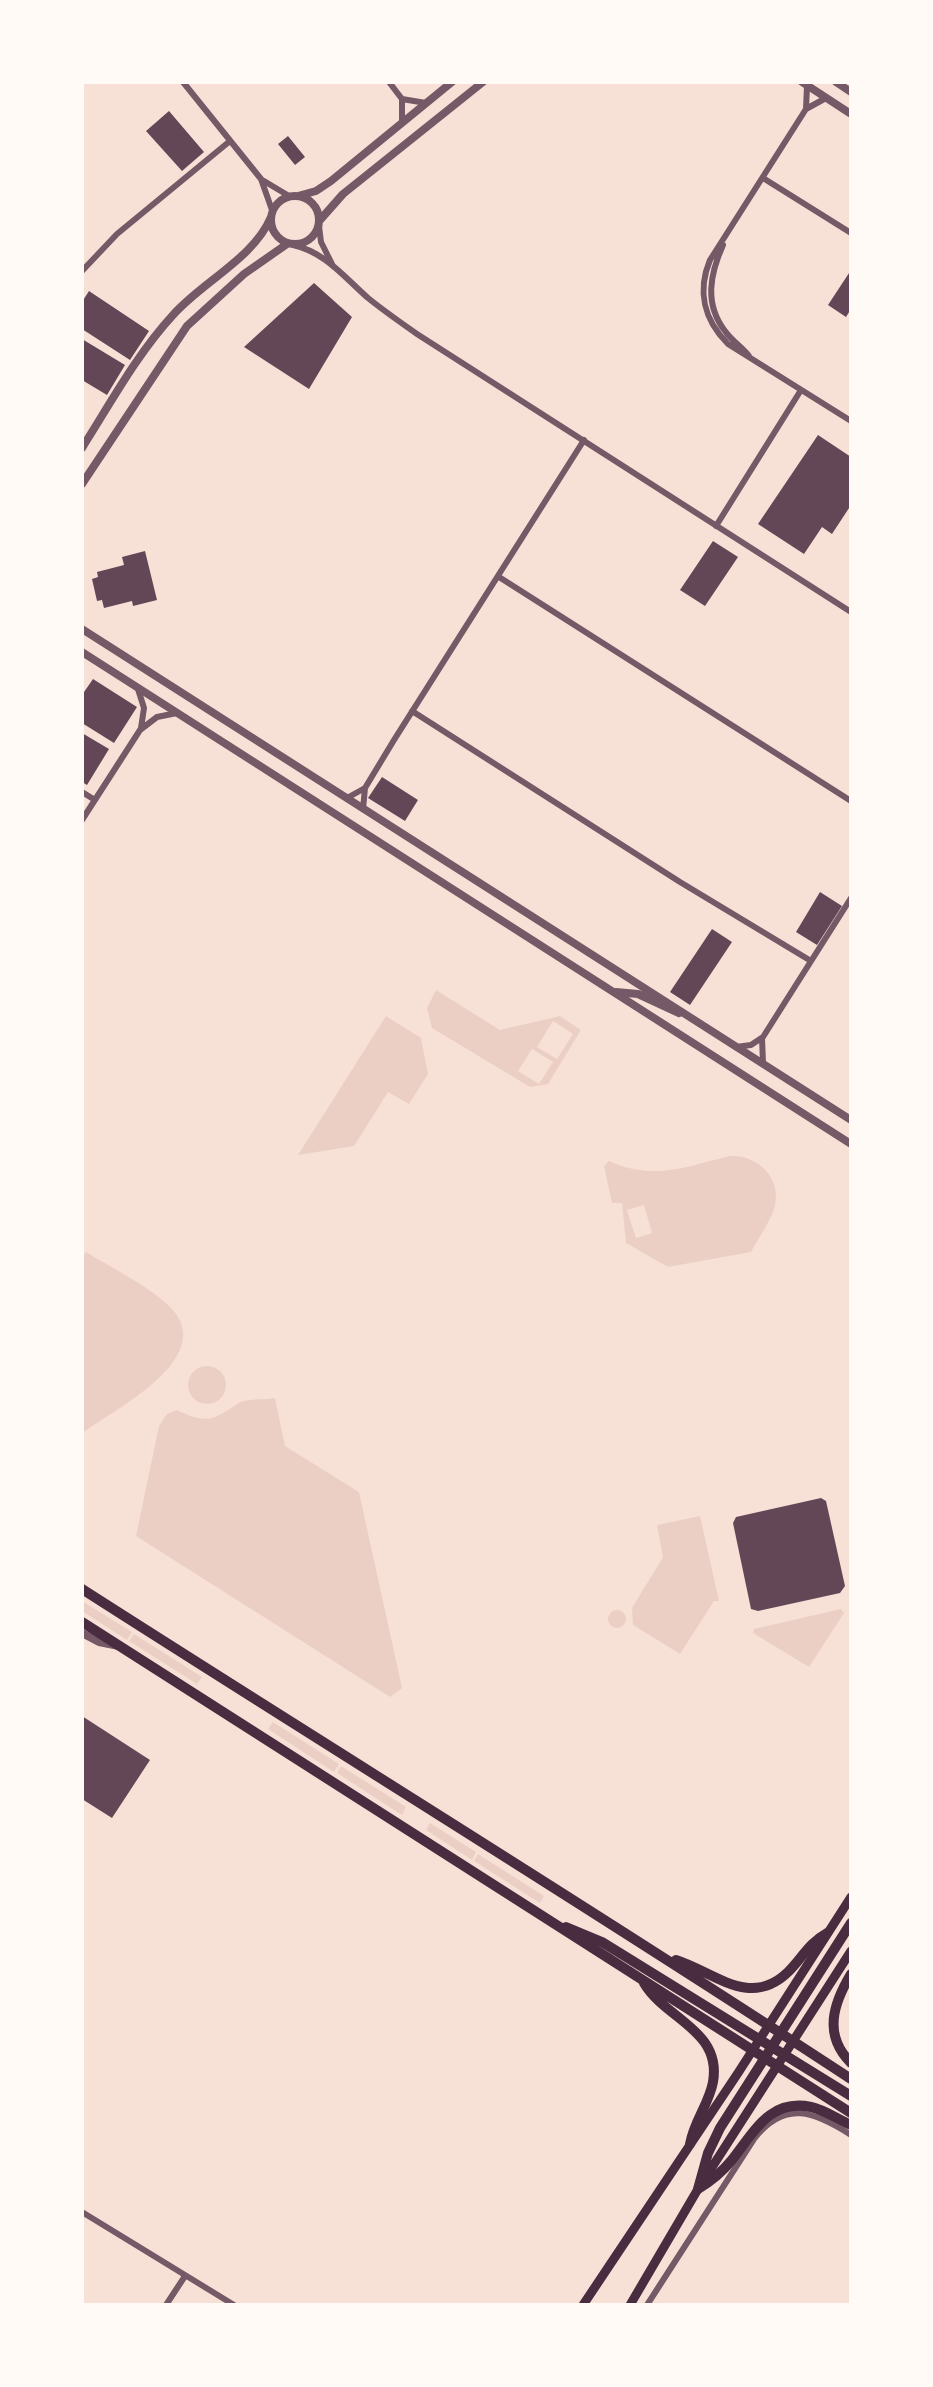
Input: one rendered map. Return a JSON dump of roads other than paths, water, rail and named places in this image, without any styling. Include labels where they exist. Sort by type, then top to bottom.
[{"type":"main road","points":[[82,1589],[502,1857],[666,1958],[851,2079]]},
{"type":"main road","points":[[82,1622],[851,2113]]},
{"type":"main road","points":[[583,2305],[851,1897]]},
{"type":"main road","points":[[698,2189],[714,2140],[851,1923]]},
{"type":"main road","points":[[553,1924],[602,1942],[851,2096]]},
{"type":"main road","points":[[666,1958],[691,1965],[732,1986],[754,1988],[783,1976],[809,1945],[827,1933]]},
{"type":"main road","points":[[630,2305],[698,2189],[851,1951]]},
{"type":"main road","points":[[851,1973],[835,2003],[832,2020],[838,2045],[851,2063]]},
{"type":"main road","points":[[642,1980],[660,2003],[696,2030],[710,2052],[713,2084],[690,2144]]},
{"type":"main road","points":[[698,2189],[725,2169],[756,2126],[778,2110],[794,2106],[811,2107],[851,2125]]},
{"type":"street","points":[[183,82],[261,179],[272,213],[272,230],[290,244],[308,249],[332,264],[399,321],[851,612]]},
{"type":"street","points":[[389,82],[402,99],[402,122]]},
{"type":"street","points":[[82,448],[164,324],[192,295],[255,242],[272,213],[294,196],[324,187],[452,82]]},
{"type":"street","points":[[82,484],[187,326],[244,274],[290,244],[307,242],[343,194],[483,82]]},
{"type":"street","points":[[836,82],[851,92]]},
{"type":"street","points":[[804,84],[851,114]]},
{"type":"street","points":[[804,84],[806,109]]},
{"type":"street","points":[[826,98],[806,109],[726,236],[712,273],[713,308],[725,331],[750,357],[851,421]]},
{"type":"street","points":[[402,99],[426,103]]},
{"type":"street","points":[[82,271],[117,234],[230,141]]},
{"type":"street","points":[[763,178],[851,233]]},
{"type":"street","points":[[261,179],[313,204],[321,242],[332,264]]},
{"type":"street","points":[[716,526],[801,390]]},
{"type":"street","points":[[363,808],[365,788],[584,440]]},
{"type":"street","points":[[499,577],[851,801]]},
{"type":"street","points":[[82,629],[851,1120]]},
{"type":"street","points":[[82,652],[851,1144]]},
{"type":"street","points":[[136,686],[144,708],[140,730]]},
{"type":"street","points":[[412,711],[680,883],[810,961]]},
{"type":"street","points":[[82,820],[140,730],[157,717],[179,713]]},
{"type":"street","points":[[347,798],[365,788]]},
{"type":"street","points":[[82,792],[95,800]]},
{"type":"street","points":[[736,1047],[751,1045],[763,1037],[851,898]]},
{"type":"street","points":[[616,992],[633,992],[663,1008],[685,1014]]},
{"type":"street","points":[[763,1037],[763,1063]]},
{"type":"street","points":[[82,1633],[99,1642],[120,1646]]},
{"type":"street","points":[[648,2305],[754,2139],[767,2124],[788,2114],[804,2113],[818,2116],[851,2135]]},
{"type":"street","points":[[82,2212],[234,2305]]},
{"type":"street","points":[[166,2305],[185,2276]]}]
